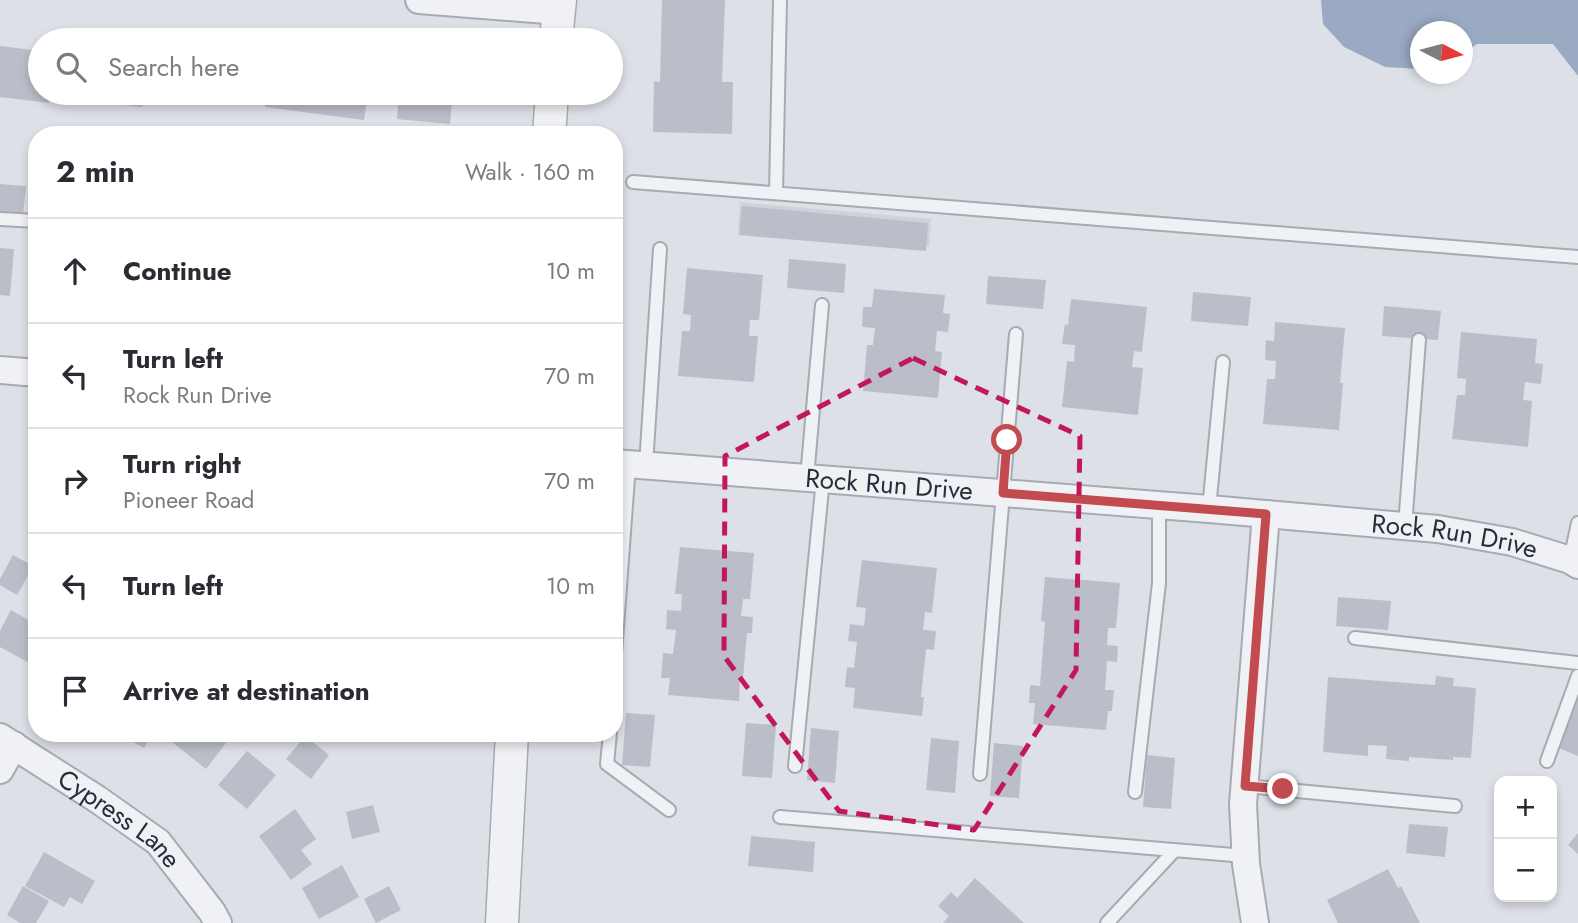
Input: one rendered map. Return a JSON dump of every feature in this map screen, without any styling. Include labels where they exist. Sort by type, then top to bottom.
[{"type":"street","points":[[419,0],[558,17]]},
{"type":"street","points":[[550,126],[551,105]]},
{"type":"street","points":[[0,370],[28,372]]},
{"type":"street","name":"Rock Run Drive","points":[[630,464],[1438,529],[1512,542],[1574,562]]},
{"type":"street","points":[[1255,923],[1245,856],[1243,804],[1266,514]]},
{"type":"street","points":[[0,770],[7,741]]},
{"type":"street","name":"Cypress Lane","points":[[7,741],[158,842],[218,923]]},
{"type":"street","points":[[502,923],[512,742]]},
{"type":"lane","points":[[776,193],[780,0]]},
{"type":"lane","points":[[633,182],[1578,257]]},
{"type":"lane","points":[[0,219],[28,221]]},
{"type":"lane","points":[[623,553],[630,464],[660,249]]},
{"type":"lane","points":[[795,766],[815,478],[821,305]]},
{"type":"lane","points":[[980,774],[1016,334]]},
{"type":"lane","points":[[1405,526],[1419,340]]},
{"type":"lane","points":[[1209,509],[1223,362]]},
{"type":"lane","points":[[1135,792],[1159,583],[1159,505]]},
{"type":"lane","points":[[1574,562],[1578,523]]},
{"type":"lane","points":[[1355,638],[1578,663]]},
{"type":"lane","points":[[1547,761],[1578,676]]},
{"type":"lane","points":[[609,742],[607,764],[669,810]]},
{"type":"lane","points":[[1245,786],[1455,806]]},
{"type":"lane","points":[[780,817],[1245,856]]},
{"type":"lane","points":[[1107,923],[1175,850]]},
{"type":"highlighted area","points":[[913,358],[1080,436],[1076,670],[974,830],[839,811],[724,656],[725,456]]},
{"type":"shaded area","points":[[740,202],[931,219],[929,246],[738,230]]},
{"type":"water","points":[[1321,0],[1578,0],[1578,76],[1553,44],[1477,44],[1473,47],[1473,21],[1410,21],[1410,68],[1385,67],[1344,47],[1323,24]]},
{"type":"building","points":[[662,0],[725,0],[722,82],[733,82],[732,134],[653,132],[654,81],[660,82]]},
{"type":"building","points":[[0,46],[28,50],[28,100],[0,97]]},
{"type":"building","points":[[265,105],[366,105],[364,120]]},
{"type":"building","points":[[398,105],[452,105],[450,124],[397,119]]},
{"type":"building","points":[[0,184],[26,186],[23,215],[0,213]]},
{"type":"building","points":[[742,206],[928,223],[926,251],[739,235]]},
{"type":"building","points":[[0,248],[14,249],[10,296],[0,295]]},
{"type":"building","points":[[789,259],[846,264],[844,293],[787,288]]},
{"type":"building","points":[[687,268],[763,275],[759,320],[750,320],[749,336],[758,336],[754,382],[678,376],[682,331],[690,331],[691,315],[683,314]]},
{"type":"building","points":[[988,276],[1046,280],[1043,309],[986,304]]},
{"type":"building","points":[[874,289],[945,295],[943,313],[950,314],[948,332],[937,331],[935,351],[942,352],[938,398],[863,391],[867,345],[873,345],[875,328],[862,327],[863,307],[872,307]]},
{"type":"building","points":[[1193,292],[1251,297],[1248,326],[1191,321]]},
{"type":"building","points":[[1071,299],[1147,307],[1142,352],[1134,351],[1132,367],[1143,368],[1138,415],[1062,407],[1067,361],[1074,362],[1075,345],[1062,344],[1065,324],[1068,325]]},
{"type":"building","points":[[1384,306],[1441,311],[1438,340],[1382,336]]},
{"type":"building","points":[[1275,322],[1345,328],[1339,430],[1263,424],[1267,379],[1275,379],[1276,361],[1265,360],[1266,340],[1274,341]]},
{"type":"building","points":[[1461,332],[1537,339],[1535,363],[1543,364],[1541,384],[1525,382],[1523,400],[1532,401],[1528,447],[1452,439],[1457,395],[1465,395],[1466,379],[1457,378]]},
{"type":"building","points":[[680,547],[754,553],[750,599],[743,599],[741,616],[753,617],[752,633],[747,633],[739,701],[668,695],[670,678],[661,678],[663,653],[673,654],[676,630],[666,629],[667,610],[681,611],[682,594],[675,594]]},
{"type":"building","points":[[13,555],[28,563],[28,575],[17,595],[0,585],[0,579]]},
{"type":"building","points":[[862,560],[937,568],[932,613],[925,612],[923,630],[936,631],[934,650],[926,649],[921,697],[924,697],[922,716],[853,708],[855,688],[845,687],[847,667],[854,668],[857,642],[848,641],[850,624],[864,626],[866,608],[856,607]]},
{"type":"building","points":[[1045,577],[1120,583],[1116,628],[1108,628],[1107,645],[1118,646],[1117,662],[1107,661],[1105,690],[1114,690],[1112,711],[1108,711],[1106,730],[1033,724],[1035,703],[1029,703],[1030,685],[1040,686]]},
{"type":"building","points":[[1338,597],[1391,601],[1388,630],[1336,626]]},
{"type":"building","points":[[11,610],[28,620],[28,662],[0,647],[0,631]]},
{"type":"building","points":[[1436,676],[1454,678],[1453,686],[1476,688],[1471,758],[1453,757],[1453,760],[1409,757],[1409,761],[1386,759],[1387,746],[1368,745],[1368,756],[1323,752],[1328,677],[1435,685]]},
{"type":"building","points":[[1575,698],[1578,699],[1578,756],[1554,746]]},
{"type":"building","points":[[626,713],[655,715],[650,767],[622,765]]},
{"type":"building","points":[[746,723],[776,725],[772,778],[742,776]]},
{"type":"building","points":[[811,728],[839,731],[835,783],[807,780]]},
{"type":"building","points":[[931,738],[959,741],[955,793],[926,790]]},
{"type":"building","points":[[133,742],[147,742],[144,748]]},
{"type":"building","points":[[172,742],[225,742],[206,769]]},
{"type":"building","points":[[300,742],[313,742],[329,755],[311,779],[286,759]]},
{"type":"building","points":[[994,743],[1023,746],[1019,798],[990,796]]},
{"type":"building","points":[[247,751],[276,775],[247,809],[218,785]]},
{"type":"building","points":[[1147,755],[1175,758],[1171,809],[1143,807]]},
{"type":"building","points":[[373,805],[380,832],[352,839],[346,812]]},
{"type":"building","points":[[295,809],[316,839],[301,850],[312,864],[291,880],[259,836]]},
{"type":"building","points":[[1409,824],[1448,827],[1445,857],[1406,853]]},
{"type":"building","points":[[1578,833],[1578,854],[1568,845]]},
{"type":"building","points":[[751,836],[815,842],[813,872],[748,866]]},
{"type":"building","points":[[44,852],[95,881],[82,904],[70,897],[64,907],[25,886]]},
{"type":"building","points":[[342,865],[359,897],[319,919],[302,888]]},
{"type":"building","points":[[1388,869],[1398,888],[1401,886],[1420,923],[1338,923],[1327,900]]},
{"type":"building","points":[[975,878],[1024,923],[943,923],[949,916],[938,906],[951,892],[957,898]]},
{"type":"building","points":[[23,886],[49,901],[36,923],[20,923],[7,915]]},
{"type":"building","points":[[389,886],[401,910],[376,923],[364,899]]},
{"type":"route","points":[[1007,440],[1003,493],[1266,514],[1245,786],[1283,789]]}]
